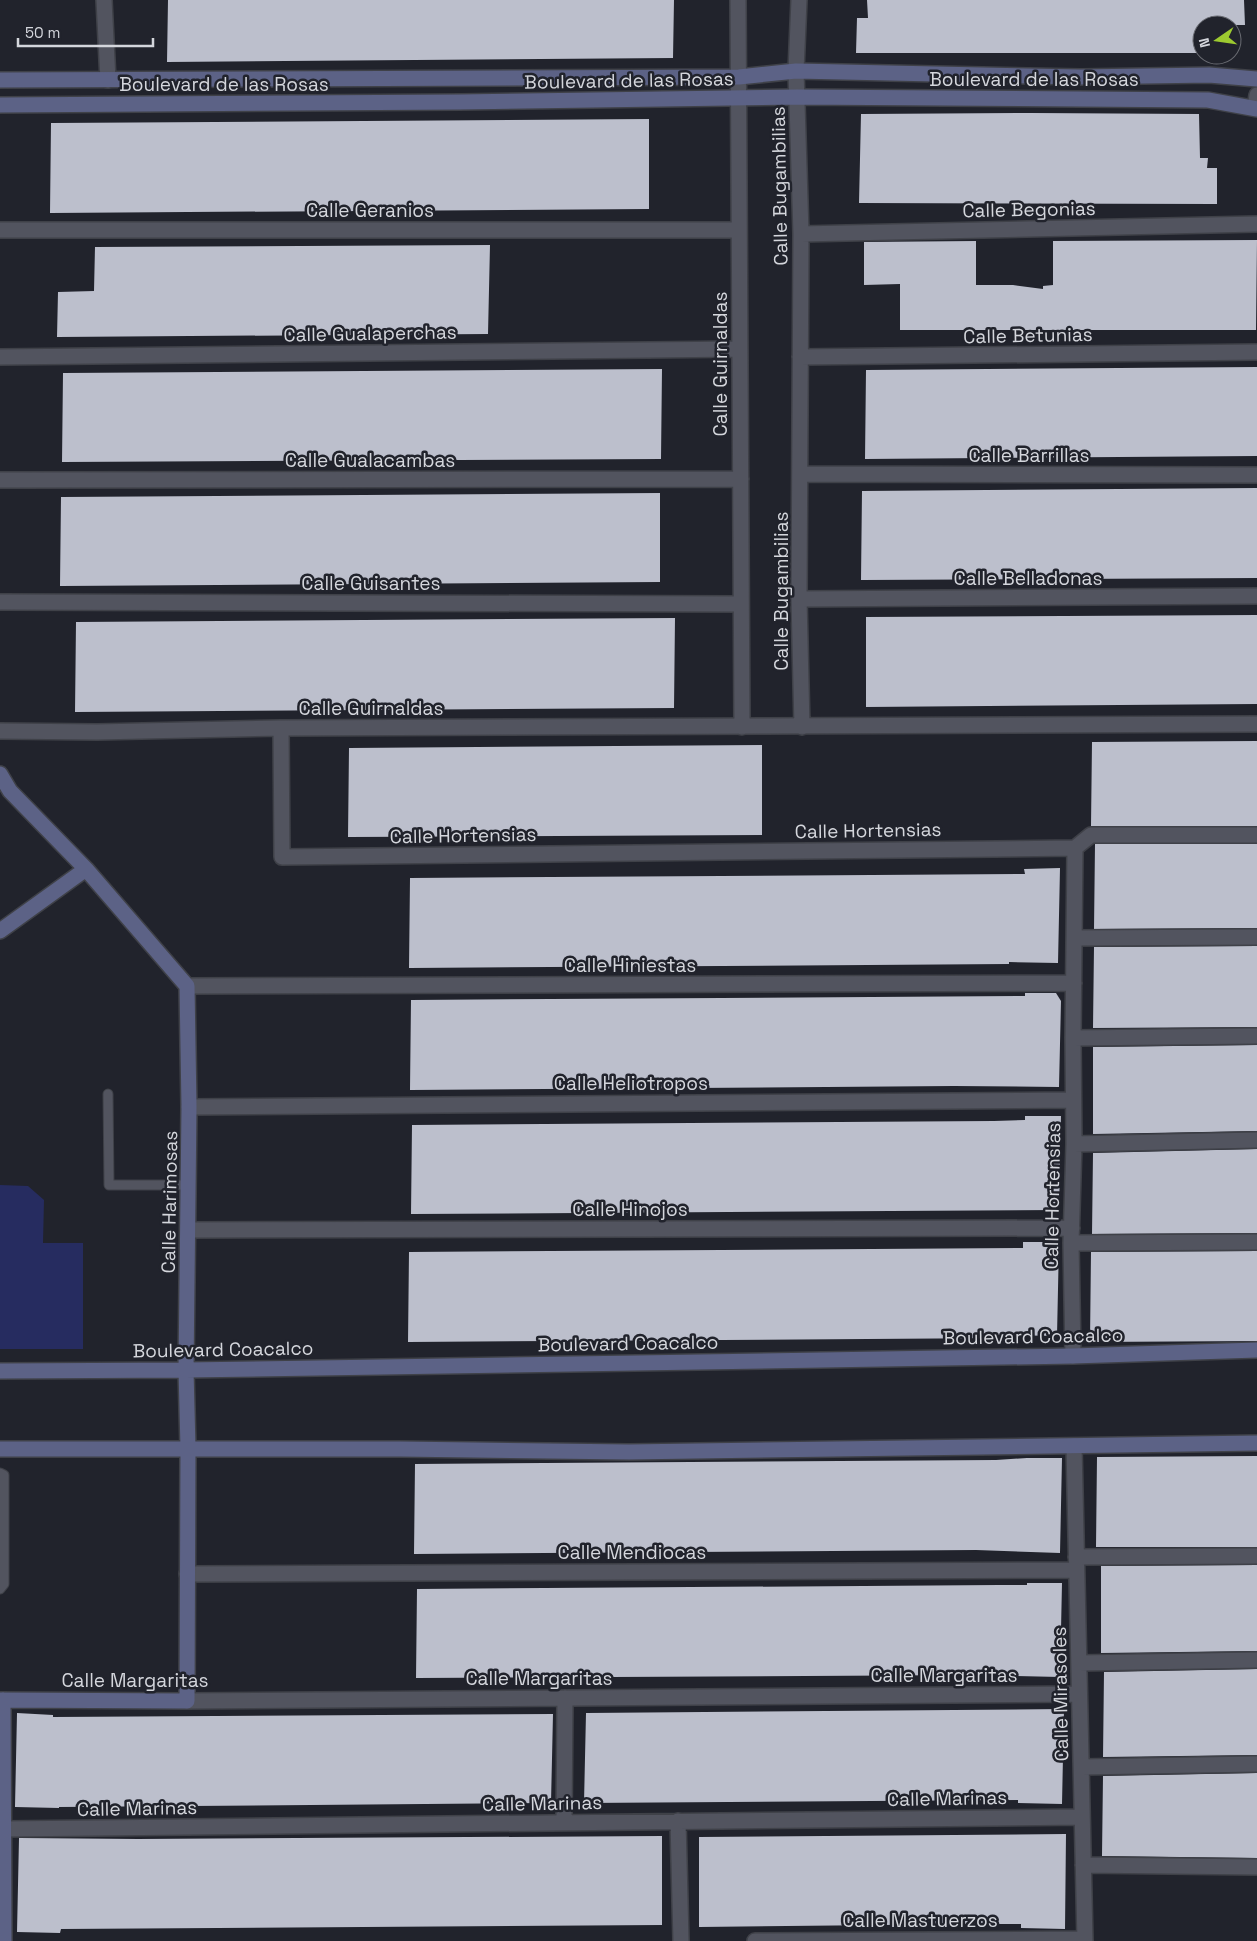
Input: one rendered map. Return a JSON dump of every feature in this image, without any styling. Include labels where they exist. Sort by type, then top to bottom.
[{"type":"street","points":[[104,0],[108,80]]},
{"type":"street","name":"Calle Guirnaldas","points":[[738,0],[742,727]]},
{"type":"street","name":"Calle Bugambilias","points":[[799,0],[796,97],[801,234],[799,599],[802,727]]},
{"type":"street","name":"Boulevard de las Rosas","points":[[0,80],[738,77],[796,71],[1081,77],[1209,75],[1257,79]]},
{"type":"street","name":"Boulevard de las Rosas","points":[[0,105],[796,97],[1208,100],[1256,104]]},
{"type":"street","name":"Calle Begonias","points":[[801,234],[1257,224]]},
{"type":"street","name":"Calle Geranios","points":[[0,230],[739,230]]},
{"type":"street","name":"Calle Gualaperchas","points":[[0,357],[740,349]]},
{"type":"street","name":"Calle Betunias","points":[[800,357],[1257,352]]},
{"type":"street","name":"Calle Barrillas","points":[[801,474],[1257,475]]},
{"type":"street","name":"Calle Gualacambas","points":[[0,480],[741,479]]},
{"type":"street","name":"Calle Belladonas","points":[[799,599],[1257,596]]},
{"type":"street","name":"Calle Guisantes","points":[[0,602],[741,604]]},
{"type":"street","points":[[802,727],[1257,724]]},
{"type":"street","name":"Calle Guirnaldas","points":[[0,731],[97,732],[281,728],[802,727]]},
{"type":"street","name":"Calle Hortensias","points":[[281,728],[282,857],[1075,848],[1074,1144],[1071,1236],[1073,1356]]},
{"type":"street","points":[[0,774],[10,791],[86,869],[187,986]]},
{"type":"street","points":[[1075,848],[1091,835],[1257,835]]},
{"type":"street","points":[[0,931],[86,869]]},
{"type":"street","points":[[1074,938],[1257,937]]},
{"type":"street","name":"Calle Hiniestas","points":[[187,986],[1074,983]]},
{"type":"street","name":"Calle Harimosas","points":[[186,1701],[188,1448],[186,1370],[189,1230],[187,986]]},
{"type":"street","points":[[1073,1038],[1257,1036]]},
{"type":"street","name":"Calle Heliotropos","points":[[189,1107],[1074,1100]]},
{"type":"street","points":[[1074,1144],[1257,1140]]},
{"type":"street","name":"Calle Hinojos","points":[[189,1230],[1071,1236],[1257,1242]]},
{"type":"street","name":"Boulevard Coacalco","points":[[0,1371],[186,1370],[1073,1356],[1257,1350]]},
{"type":"street","points":[[0,1449],[188,1448],[629,1452],[1257,1443]]},
{"type":"street","name":"Calle Mirasoles","points":[[1074,1446],[1085,1940]]},
{"type":"street","name":"Calle Mendiocas","points":[[187,1574],[1076,1563],[1257,1556]]},
{"type":"street","points":[[1079,1663],[1257,1660]]},
{"type":"street","name":"Calle Margaritas","points":[[1,1700],[186,1701],[1079,1694]]},
{"type":"street","points":[[564,1823],[565,1698]]},
{"type":"street","points":[[1,1700],[4,1941]]},
{"type":"street","points":[[1082,1767],[1257,1764]]},
{"type":"street","name":"Calle Marinas","points":[[4,1829],[1082,1817]]},
{"type":"street","points":[[678,1822],[681,1941]]},
{"type":"street","points":[[1083,1866],[1257,1866]]},
{"type":"street","name":"Calle Mastuerzos","points":[[755,1941],[1085,1940]]},
{"type":"lane","points":[[108,1094],[108,1186],[189,1185]]},
{"type":"lane","points":[[0,1473],[4,1475],[4,1584],[0,1589]]},
{"type":"shaded area","points":[[0,1185],[28,1186],[44,1200],[43,1243],[83,1243],[83,1349],[0,1349]]},
{"type":"building","points":[[168,0],[674,0],[673,58],[167,62]]},
{"type":"building","points":[[867,0],[1244,0],[1245,25],[1242,25],[1242,15],[1192,15],[1192,53],[856,53],[857,18],[868,18]]},
{"type":"building","points":[[861,114],[1199,114],[1200,158],[1208,158],[1207,168],[1217,168],[1217,204],[859,203]]},
{"type":"building","points":[[649,119],[649,209],[50,213],[51,123]]},
{"type":"building","points":[[1257,240],[1256,330],[900,330],[900,284],[864,285],[864,242],[976,241],[976,285],[1013,285],[1043,289],[1043,286],[1053,285],[1053,241]]},
{"type":"building","points":[[490,245],[488,334],[57,337],[58,292],[94,291],[95,247]]},
{"type":"building","points":[[1257,367],[1257,456],[865,459],[866,370]]},
{"type":"building","points":[[662,369],[661,459],[62,462],[63,373]]},
{"type":"building","points":[[1257,488],[1257,578],[861,580],[862,491]]},
{"type":"building","points":[[660,493],[660,582],[60,586],[61,497]]},
{"type":"building","points":[[1257,615],[1257,704],[866,707],[866,617]]},
{"type":"building","points":[[675,618],[674,708],[75,712],[76,622]]},
{"type":"building","points":[[1257,741],[1257,826],[1091,826],[1092,742]]},
{"type":"building","points":[[762,745],[762,835],[348,837],[349,748]]},
{"type":"building","points":[[1095,844],[1257,844],[1257,928],[1094,929]]},
{"type":"building","points":[[1060,868],[1058,963],[409,968],[410,878],[1025,874],[1024,869]]},
{"type":"building","points":[[1257,946],[1257,1027],[1093,1028],[1094,947]]},
{"type":"building","points":[[1025,993],[1056,993],[1061,1001],[1059,1087],[410,1090],[411,1000],[1025,996]]},
{"type":"building","points":[[1257,1045],[1257,1131],[1093,1134],[1093,1047]]},
{"type":"building","points":[[1025,1116],[1061,1116],[1059,1210],[411,1214],[412,1125],[994,1121],[1025,1120]]},
{"type":"building","points":[[1257,1149],[1257,1233],[1092,1234],[1093,1153]]},
{"type":"building","points":[[1023,1242],[1059,1242],[1057,1336],[1008,1335],[1008,1338],[408,1342],[409,1252],[1023,1248]]},
{"type":"building","points":[[1257,1251],[1257,1341],[1090,1342],[1091,1252]]},
{"type":"building","points":[[1257,1456],[1257,1547],[1096,1547],[1097,1457]]},
{"type":"building","points":[[1062,1458],[1060,1553],[976,1550],[414,1554],[415,1464],[996,1460]]},
{"type":"building","points":[[1257,1565],[1257,1651],[1101,1653],[1101,1566]]},
{"type":"building","points":[[1027,1583],[1062,1583],[1060,1677],[978,1675],[416,1678],[417,1589],[1027,1585]]},
{"type":"building","points":[[1257,1669],[1257,1755],[1103,1757],[1104,1672]]},
{"type":"building","points":[[1064,1709],[1062,1804],[1018,1803],[1018,1800],[584,1803],[586,1713]]},
{"type":"building","points":[[17,1713],[53,1715],[53,1717],[553,1714],[551,1803],[15,1807]]},
{"type":"building","points":[[1257,1773],[1257,1858],[1102,1856],[1103,1776]]},
{"type":"building","points":[[1066,1834],[1065,1929],[1021,1928],[1021,1924],[699,1927],[699,1837]]},
{"type":"building","points":[[662,1836],[662,1925],[61,1929],[60,1933],[17,1932],[19,1838]]}]
